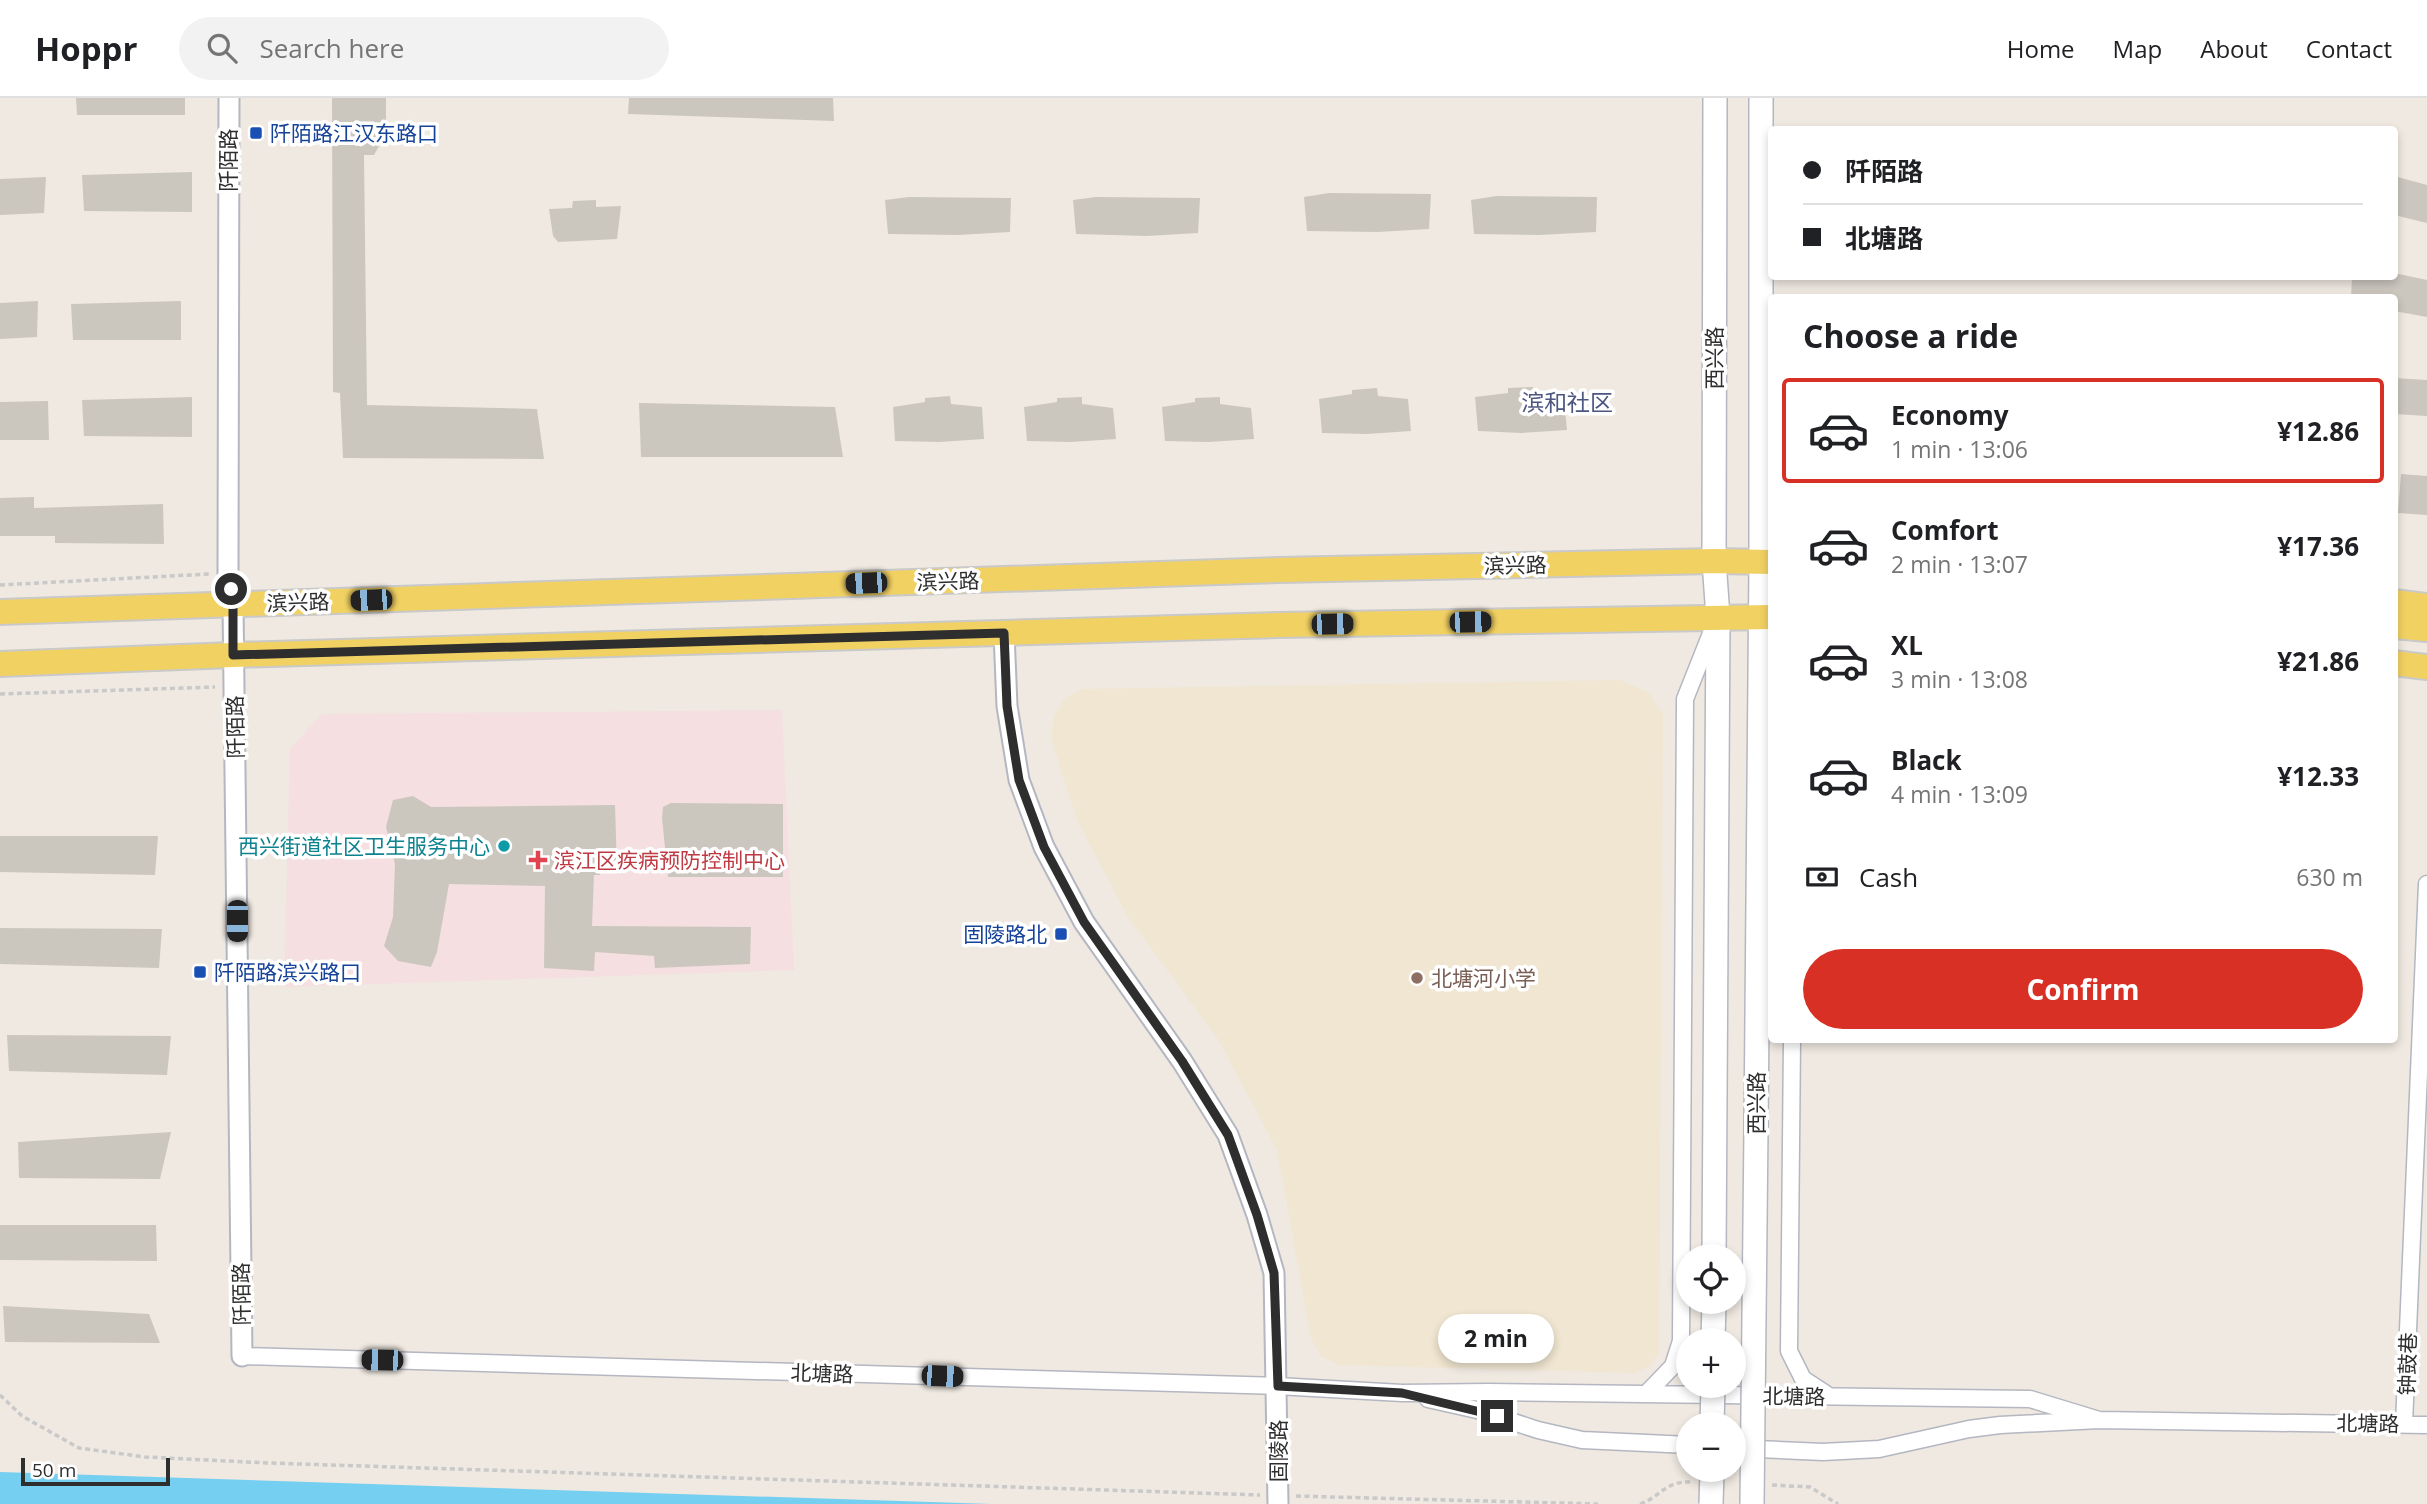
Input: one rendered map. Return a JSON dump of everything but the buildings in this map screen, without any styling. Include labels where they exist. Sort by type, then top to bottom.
[{"type":"main road","name":"西兴路","points":[[1714,1244],[1718,617],[1714,561],[1715,98]]},
{"type":"main road","name":"西兴路","points":[[1752,1504],[1766,562],[1761,98]]},
{"type":"main road","name":"滨兴路","points":[[0,612],[1279,570],[1766,562]]},
{"type":"main road","points":[[2398,602],[2427,606]]},
{"type":"main road","points":[[0,664],[1278,625],[1765,617]]},
{"type":"main road","points":[[2398,626],[2427,629]]},
{"type":"main road","points":[[2398,663],[2427,667]]},
{"type":"main road","points":[[1711,1504],[1712,1482]]},
{"type":"street","name":"阡陌路","points":[[229,98],[228,573],[233,604],[243,1356]]},
{"type":"street","name":"西兴路","points":[[1646,1394],[1673,1366],[1681,1341],[1685,699],[1718,617]]},
{"type":"street","name":"固陵路","points":[[1004,633],[1007,706],[1019,780],[1044,847],[1084,922],[1182,1061],[1228,1135],[1257,1215],[1274,1273],[1278,1500]]},
{"type":"street","name":"钟鼓巷","points":[[2404,1423],[2427,884]]},
{"type":"street","name":"西兴路","points":[[1792,1043],[1789,1351],[1803,1379],[1829,1396]]},
{"type":"street","name":"北塘路","points":[[243,1356],[1278,1386],[1402,1393],[1489,1391],[2030,1399],[2099,1420]]},
{"type":"street","name":"北塘路","points":[[1402,1393],[1477,1410],[1538,1430],[1582,1440],[1676,1445]]},
{"type":"street","name":"北塘路","points":[[1746,1449],[1823,1452],[1879,1449],[2000,1424],[2099,1420],[2427,1424]]},
{"type":"path","points":[[0,585],[228,573]]},
{"type":"path","points":[[0,694],[234,686]]},
{"type":"path","points":[[0,1395],[22,1416],[79,1448],[145,1457],[1278,1500],[1598,1504]]},
{"type":"shaded area","name":"北塘河小学","points":[[1620,680],[1648,692],[1663,714],[1659,1353],[1650,1366],[1635,1373],[1339,1365],[1321,1356],[1311,1338],[1277,1150],[1218,1039],[1128,917],[1077,820],[1051,738],[1054,716],[1065,698],[1082,689]]},
{"type":"shaded area","name":"滨江区疾病预防控制中心","points":[[782,710],[794,970],[284,987],[290,749],[322,714]]},
{"type":"water","points":[[0,1472],[991,1504],[0,1504]]},
{"type":"place","name":"阡陌路江汉东路口","points":[[256,133]]},
{"type":"place","name":"西兴街道社区卫生服务中心","points":[[504,846]]},
{"type":"place","name":"滨江区疾病预防控制中心","points":[[538,860]]},
{"type":"place","name":"固陵路北","points":[[1061,934]]},
{"type":"place","name":"阡陌路滨兴路口","points":[[200,972]]},
{"type":"place","name":"北塘河小学","points":[[1417,978]]},
{"type":"district","name":"滨和社区","points":[[1567,402]]},
{"type":"route","points":[[231,589],[233,655],[1004,633],[1007,706],[1019,780],[1044,847],[1084,922],[1182,1061],[1228,1135],[1257,1215],[1274,1273],[1278,1386],[1402,1393],[1497,1416]]}]
